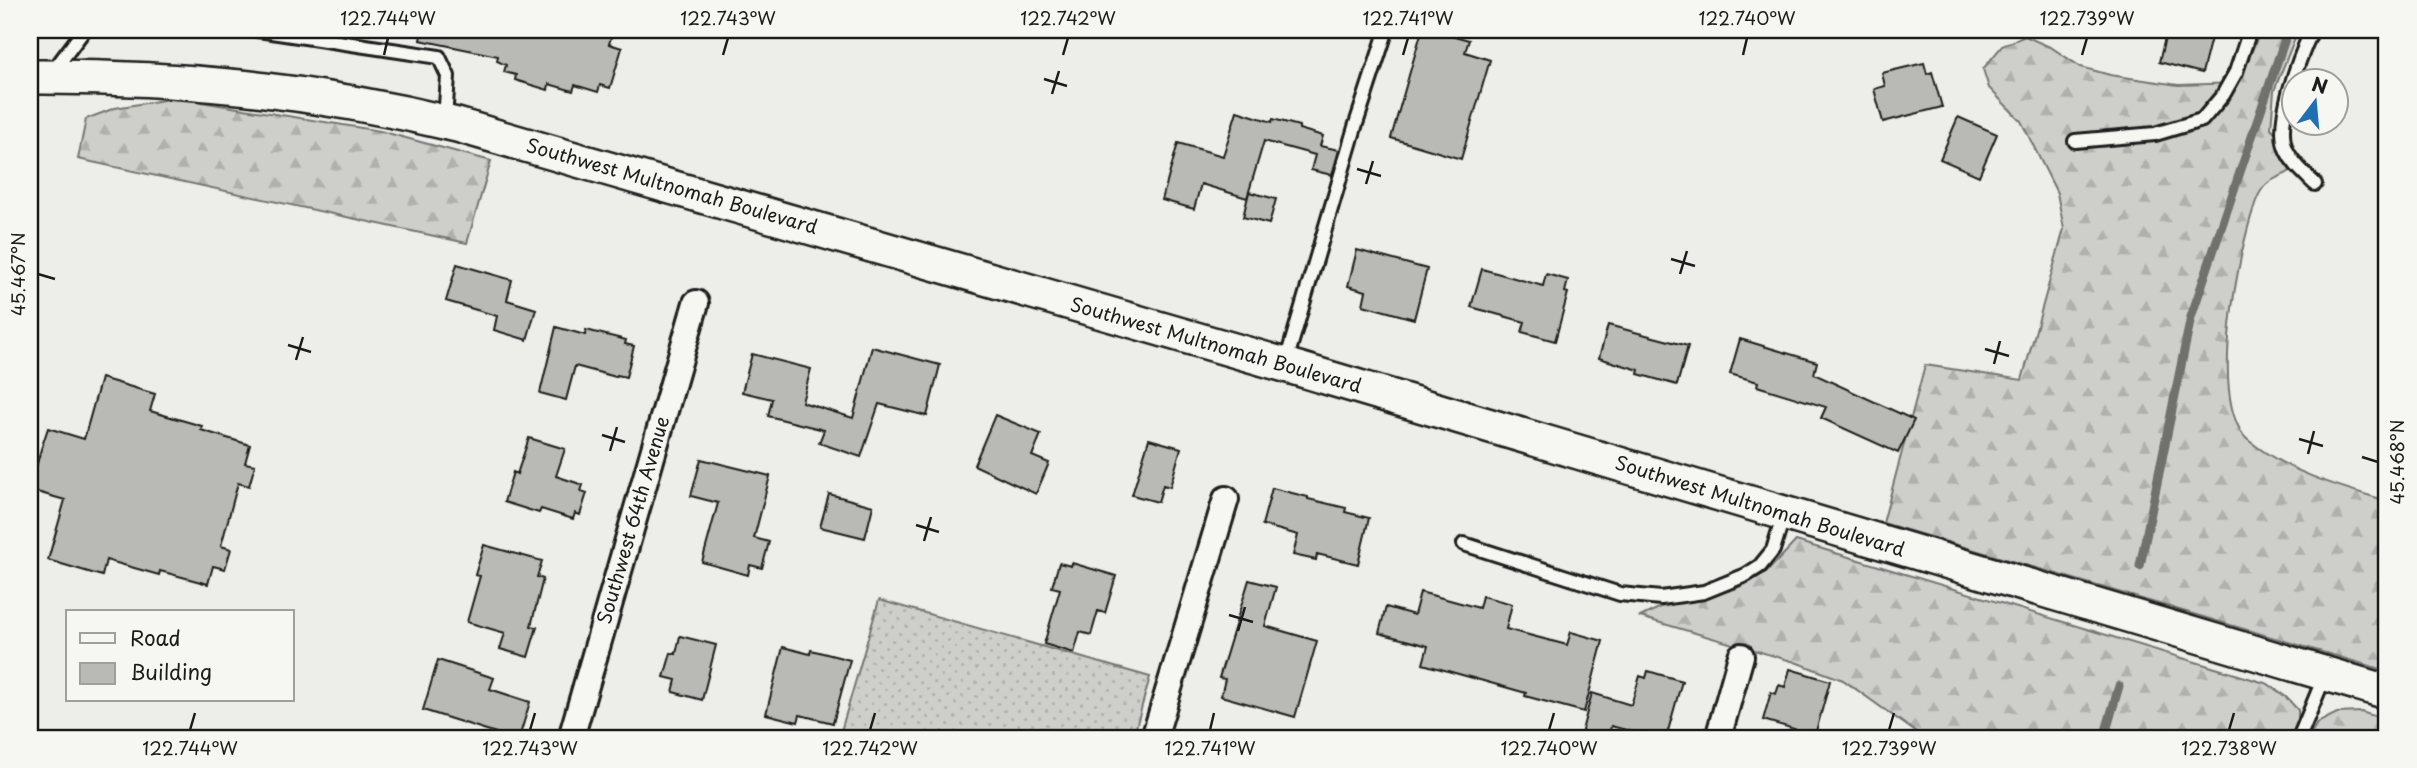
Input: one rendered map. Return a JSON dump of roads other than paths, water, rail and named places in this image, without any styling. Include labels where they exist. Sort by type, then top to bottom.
[{"type":"main road","name":"Southwest Multnomah Boulevard","points":[[39,77],[149,79],[266,89],[445,122],[1285,365],[2387,692]]},
{"type":"street","name":"Southwest 64th Avenue","points":[[571,738],[696,303]]},
{"type":"street","points":[[1154,738],[1226,499]]},
{"type":"street","points":[[1718,738],[1741,656]]},
{"type":"lane","points":[[39,77],[84,30]]},
{"type":"lane","points":[[258,30],[439,57],[449,76],[445,122]]},
{"type":"lane","points":[[2075,141],[2155,134],[2202,120],[2223,95],[2236,72],[2250,30]]},
{"type":"lane","points":[[2312,30],[2298,63],[2282,129],[2285,148],[2315,184]]},
{"type":"lane","points":[[1285,365],[1385,35]]},
{"type":"lane","points":[[1464,544],[1620,594],[1661,598],[1704,592],[1746,575],[1760,566],[1773,550],[1784,514]]},
{"type":"lane","points":[[2299,738],[2325,674]]},
{"type":"waterway","points":[[2140,566],[2191,317],[2288,30]]},
{"type":"waterway","points":[[2104,738],[2119,686]]}]
